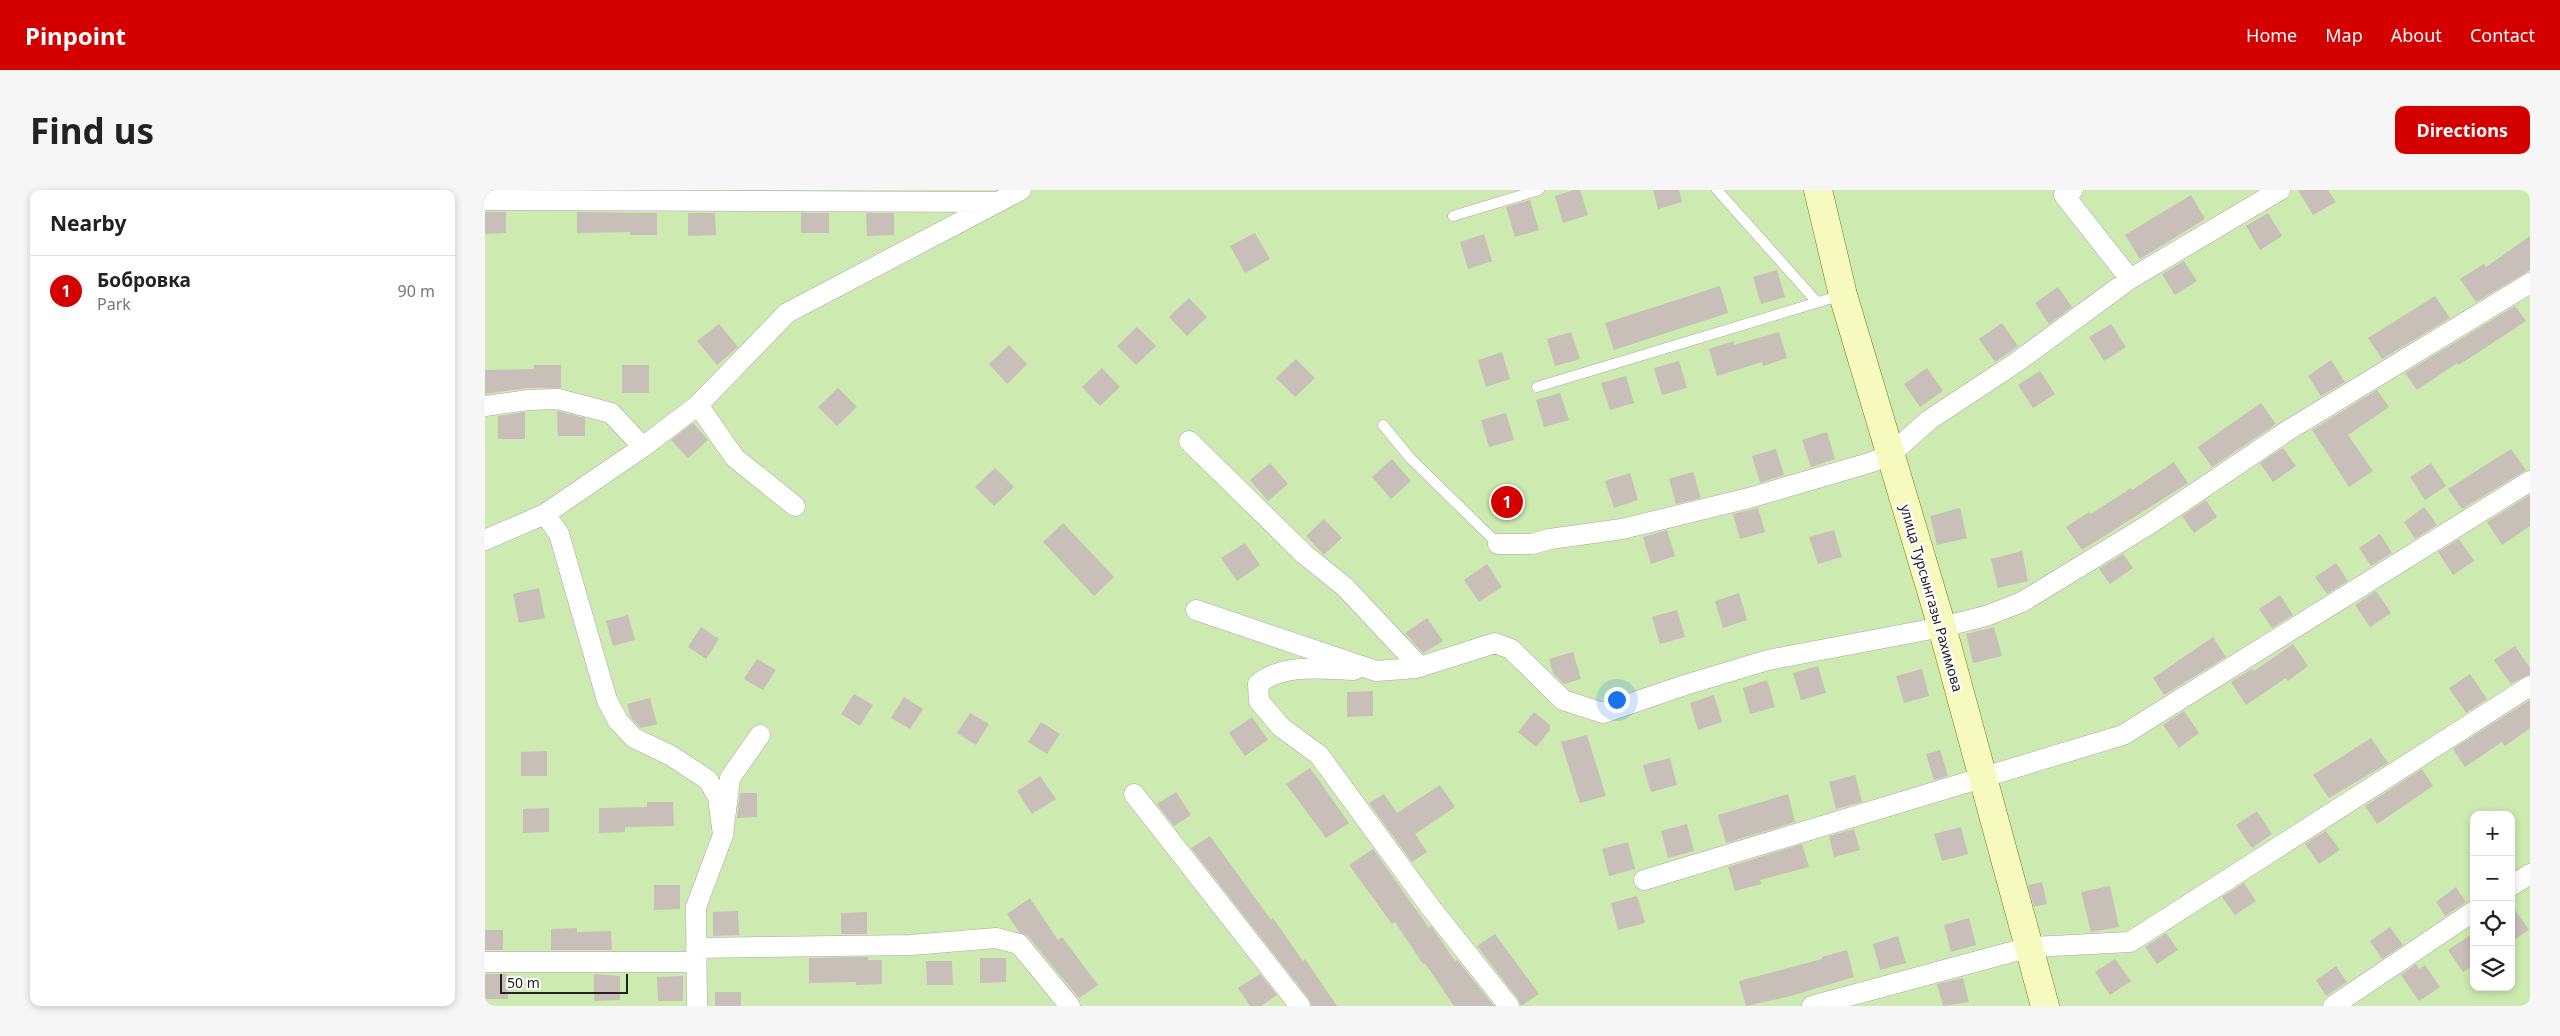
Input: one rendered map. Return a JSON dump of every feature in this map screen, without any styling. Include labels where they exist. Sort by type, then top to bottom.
[{"type":"street","points":[[485,540],[545,514],[643,447],[698,405],[787,313],[1021,190]]},
{"type":"street","name":"улица Турсынгазы Рахимова","points":[[1819,190],[1843,295],[1942,627],[2045,1006]]},
{"type":"street","points":[[1498,544],[1532,544],[1550,539],[1622,530],[1749,498],[1869,463],[1890,454],[1929,420],[2013,364],[2130,279],[2280,190]]},
{"type":"street","points":[[2066,192],[2130,279]]},
{"type":"street","points":[[485,200],[999,202]]},
{"type":"street","points":[[1509,1006],[1431,908],[1319,755],[1281,727],[1259,701],[1258,684],[1270,675],[1283,671],[1376,670],[1419,667],[1495,643],[1511,649],[1563,700],[1603,714],[1685,685],[1768,660],[1942,627],[1986,616],[2022,602],[2148,525],[2287,431],[2530,282]]},
{"type":"street","points":[[485,406],[528,400],[558,399],[611,413],[643,447]]},
{"type":"street","points":[[698,405],[735,458],[795,506]]},
{"type":"street","points":[[1189,441],[1304,554],[1345,587],[1419,667]]},
{"type":"street","points":[[1644,880],[1984,779],[2123,735],[2530,481]]},
{"type":"street","points":[[545,514],[559,534],[607,700],[633,738],[670,755],[708,780],[718,797],[723,835]]},
{"type":"street","points":[[1196,610],[1376,670]]},
{"type":"street","points":[[1813,1006],[2030,947],[2130,942],[2530,686]]},
{"type":"street","points":[[697,1006],[696,908],[723,835],[729,778],[761,735]]},
{"type":"street","points":[[1134,794],[1299,1006]]},
{"type":"street","points":[[2515,883],[2530,874]]},
{"type":"street","points":[[2333,1006],[2470,914]]},
{"type":"street","points":[[485,962],[911,945],[995,938],[1019,944],[1070,1006]]},
{"type":"lane","points":[[1453,216],[1539,190]]},
{"type":"lane","points":[[1717,190],[1817,302]]},
{"type":"lane","points":[[1537,387],[1843,295]]},
{"type":"lane","points":[[1383,425],[1410,458],[1498,544]]},
{"type":"green space","points":[[485,190],[2530,190],[2530,1006],[485,1006]]},
{"type":"building","points":[[1580,190],[1588,215],[1563,223],[1555,196]]},
{"type":"building","points":[[1653,190],[1679,190],[1682,202],[1658,209]]},
{"type":"building","points":[[2298,190],[2328,190],[2336,202],[2313,215]]},
{"type":"building","points":[[2191,195],[2205,219],[2140,259],[2125,235]]},
{"type":"building","points":[[1530,200],[1539,230],[1515,237],[1506,207]]},
{"type":"building","points":[[485,212],[506,212],[506,233],[485,234]]},
{"type":"building","points":[[577,212],[657,213],[657,235],[630,235],[630,232],[577,233]]},
{"type":"building","points":[[688,213],[715,213],[716,235],[688,236]]},
{"type":"building","points":[[801,213],[829,213],[829,233],[801,233]]},
{"type":"building","points":[[866,213],[894,213],[894,235],[867,236]]},
{"type":"building","points":[[2268,213],[2282,236],[2260,250],[2246,226]]},
{"type":"building","points":[[1255,233],[1270,259],[1245,273],[1230,246]]},
{"type":"building","points":[[1484,234],[1492,261],[1468,269],[1460,242]]},
{"type":"building","points":[[2530,236],[2530,270],[2476,302],[2460,279],[2484,264],[2486,267]]},
{"type":"building","points":[[2184,261],[2197,281],[2175,295],[2162,274]]},
{"type":"building","points":[[1777,270],[1785,297],[1761,304],[1753,277]]},
{"type":"building","points":[[1720,286],[1728,313],[1614,350],[1605,323]]},
{"type":"building","points":[[2058,287],[2072,307],[2049,324],[2035,303]]},
{"type":"building","points":[[2435,296],[2450,318],[2382,359],[2368,338]]},
{"type":"building","points":[[1189,298],[1207,317],[1187,336],[1169,317]]},
{"type":"building","points":[[2515,306],[2526,321],[2417,390],[2405,373]]},
{"type":"building","points":[[2002,323],[2018,346],[1995,362],[1979,339]]},
{"type":"building","points":[[719,324],[738,347],[717,365],[697,341]]},
{"type":"building","points":[[2111,324],[2126,347],[2104,361],[2089,337]]},
{"type":"building","points":[[1137,327],[1156,346],[1136,365],[1117,346]]},
{"type":"building","points":[[1571,332],[1580,359],[1555,366],[1547,339]]},
{"type":"building","points":[[1779,332],[1787,358],[1763,366],[1762,362],[1717,376],[1709,349],[1734,341],[1734,345]]},
{"type":"building","points":[[1009,345],[1027,364],[1007,384],[989,364]]},
{"type":"building","points":[[1502,352],[1510,379],[1486,387],[1478,360]]},
{"type":"building","points":[[1296,359],[1315,378],[1295,397],[1276,378]]},
{"type":"building","points":[[2331,360],[2345,382],[2321,396],[2308,376]]},
{"type":"building","points":[[1679,361],[1687,388],[1662,395],[1654,368]]},
{"type":"building","points":[[534,365],[561,365],[561,388],[527,388],[485,394],[485,370],[534,369]]},
{"type":"building","points":[[622,365],[649,365],[649,393],[622,393]]},
{"type":"building","points":[[1102,368],[1120,387],[1100,406],[1082,387]]},
{"type":"building","points":[[1927,368],[1943,391],[1920,407],[1904,384]]},
{"type":"building","points":[[2040,371],[2055,394],[2033,408],[2018,385]]},
{"type":"building","points":[[1626,376],[1634,403],[1610,410],[1601,383]]},
{"type":"building","points":[[838,388],[857,407],[837,426],[818,407]]},
{"type":"building","points":[[2377,390],[2389,407],[2348,435],[2373,471],[2349,487],[2312,430]]},
{"type":"building","points":[[1560,393],[1569,420],[1544,427],[1536,400]]},
{"type":"building","points":[[2261,403],[2276,424],[2212,467],[2198,447]]},
{"type":"building","points":[[557,411],[585,418],[585,436],[558,436]]},
{"type":"building","points":[[525,412],[525,439],[498,439],[498,416]]},
{"type":"building","points":[[1506,413],[1514,440],[1489,447],[1481,420]]},
{"type":"building","points":[[693,423],[708,440],[688,458],[671,440]]},
{"type":"building","points":[[1827,432],[1835,459],[1811,467],[1802,440]]},
{"type":"building","points":[[2283,448],[2296,466],[2273,482],[2260,463]]},
{"type":"building","points":[[1776,449],[1784,475],[1760,483],[1752,456]]},
{"type":"building","points":[[2511,449],[2526,470],[2462,509],[2448,489]]},
{"type":"building","points":[[1392,459],[1411,481],[1391,499],[1372,477]]},
{"type":"building","points":[[2174,462],[2188,483],[2082,550],[2066,527],[2089,512],[2091,514],[2131,488],[2132,490]]},
{"type":"building","points":[[1270,463],[1288,484],[1268,501],[1250,480]]},
{"type":"building","points":[[2431,463],[2446,486],[2425,500],[2410,477]]},
{"type":"building","points":[[995,468],[1014,487],[994,506],[975,487]]},
{"type":"building","points":[[1693,472],[1701,498],[1676,504],[1669,479]]},
{"type":"building","points":[[1630,473],[1638,500],[1614,508],[1605,481]]},
{"type":"building","points":[[2530,495],[2530,526],[2502,545],[2487,522]]},
{"type":"building","points":[[2206,500],[2217,517],[2194,533],[2182,516]]},
{"type":"building","points":[[2424,507],[2437,525],[2415,539],[2404,522]]},
{"type":"building","points":[[1758,508],[1765,532],[1740,539],[1733,514]]},
{"type":"building","points":[[1960,508],[1967,538],[1937,545],[1930,516]]},
{"type":"building","points":[[1324,519],[1342,538],[1324,555],[1306,536]]},
{"type":"building","points":[[1063,523],[1114,577],[1094,596],[1043,542]]},
{"type":"building","points":[[1667,530],[1675,556],[1651,564],[1643,537]]},
{"type":"building","points":[[1834,530],[1842,557],[1818,564],[1809,537]]},
{"type":"building","points":[[2380,534],[2392,553],[2371,566],[2359,548]]},
{"type":"building","points":[[2459,539],[2474,561],[2453,575],[2438,552]]},
{"type":"building","points":[[1245,543],[1260,565],[1237,581],[1221,558]]},
{"type":"building","points":[[2022,551],[2028,581],[1998,588],[1991,559]]},
{"type":"building","points":[[2123,554],[2133,568],[2110,584],[2099,569]]},
{"type":"building","points":[[2336,563],[2348,581],[2327,594],[2315,577]]},
{"type":"building","points":[[1487,564],[1502,587],[1479,602],[1464,580]]},
{"type":"building","points":[[539,588],[545,618],[519,623],[513,594]]},
{"type":"building","points":[[2376,591],[2391,613],[2370,627],[2355,605]]},
{"type":"building","points":[[1739,593],[1747,620],[1723,628],[1715,601]]},
{"type":"building","points":[[2280,595],[2293,615],[2272,628],[2259,609]]},
{"type":"building","points":[[1677,610],[1685,637],[1660,644],[1652,617]]},
{"type":"building","points":[[628,615],[635,640],[613,646],[606,621]]},
{"type":"building","points":[[1427,618],[1443,641],[1423,653],[1405,633]]},
{"type":"building","points":[[701,627],[719,639],[706,659],[688,647]]},
{"type":"building","points":[[1994,627],[2002,656],[1973,663],[1966,634]]},
{"type":"building","points":[[2213,637],[2226,657],[2164,695],[2153,678]]},
{"type":"building","points":[[2293,644],[2308,666],[2288,681],[2286,678],[2246,705],[2231,682],[2252,669],[2254,671]]},
{"type":"building","points":[[2515,646],[2530,668],[2530,674],[2511,684],[2494,660]]},
{"type":"building","points":[[1573,652],[1581,679],[1564,684],[1553,673],[1549,659]]},
{"type":"building","points":[[757,659],[776,670],[763,690],[744,679]]},
{"type":"building","points":[[1818,666],[1826,693],[1801,700],[1793,673]]},
{"type":"building","points":[[1922,669],[1929,696],[1904,703],[1896,676]]},
{"type":"building","points":[[2470,674],[2487,699],[2466,713],[2449,688]]},
{"type":"building","points":[[1767,680],[1775,707],[1750,714],[1743,688]]},
{"type":"building","points":[[1373,691],[1373,716],[1347,717],[1347,692]]},
{"type":"building","points":[[854,694],[873,705],[860,726],[841,714]]},
{"type":"building","points":[[1714,695],[1722,722],[1698,730],[1690,703]]},
{"type":"building","points":[[904,697],[923,709],[910,729],[891,718]]},
{"type":"building","points":[[650,698],[657,724],[641,728],[631,718],[627,704]]},
{"type":"building","points":[[2530,700],[2530,728],[2505,746],[2502,742],[2465,767],[2453,749]]},
{"type":"building","points":[[2184,711],[2199,733],[2179,748],[2163,725]]},
{"type":"building","points":[[1534,712],[1550,725],[1550,730],[1536,747],[1518,732]]},
{"type":"building","points":[[970,713],[989,724],[976,745],[957,733]]},
{"type":"building","points":[[1252,717],[1268,740],[1245,756],[1229,733]]},
{"type":"building","points":[[1041,722],[1060,734],[1047,754],[1028,742]]},
{"type":"building","points":[[1587,735],[1606,796],[1580,803],[1561,742]]},
{"type":"building","points":[[2371,738],[2388,763],[2329,798],[2313,775]]},
{"type":"building","points":[[1940,750],[1948,776],[1934,780],[1926,754]]},
{"type":"building","points":[[547,751],[547,776],[521,776],[521,752]]},
{"type":"building","points":[[1670,758],[1677,785],[1651,792],[1643,765]]},
{"type":"building","points":[[1310,768],[1349,823],[1326,838],[1286,784]]},
{"type":"building","points":[[2422,769],[2433,786],[2377,824],[2365,806]]},
{"type":"building","points":[[1855,775],[1862,802],[1836,809],[1829,782]]},
{"type":"building","points":[[1040,776],[1056,799],[1032,814],[1017,791]]},
{"type":"building","points":[[1440,785],[1455,807],[1415,834],[1427,852],[1412,862],[1369,803],[1384,794],[1397,813]]},
{"type":"building","points":[[1176,792],[1191,815],[1174,826],[1157,804]]},
{"type":"building","points":[[740,793],[757,793],[757,817],[737,818]]},
{"type":"building","points":[[1788,794],[1795,822],[1726,843],[1718,815]]},
{"type":"building","points":[[647,802],[673,802],[674,826],[625,827],[625,832],[599,833],[599,808],[647,807]]},
{"type":"building","points":[[549,808],[549,832],[523,833],[523,809]]},
{"type":"building","points":[[2257,811],[2272,834],[2252,848],[2236,825]]},
{"type":"building","points":[[1687,824],[1694,851],[1668,858],[1661,831]]},
{"type":"building","points":[[1961,827],[1968,854],[1942,861],[1934,834]]},
{"type":"building","points":[[1854,829],[1860,850],[1834,857],[1829,836]]},
{"type":"building","points":[[2326,831],[2340,850],[2319,864],[2305,844]]},
{"type":"building","points":[[1210,836],[1271,920],[1273,918],[1303,961],[1305,959],[1337,1006],[1312,1006],[1309,999],[1191,848]]},
{"type":"building","points":[[1628,842],[1635,869],[1609,876],[1602,849]]},
{"type":"building","points":[[1802,844],[1809,867],[1760,880],[1761,884],[1735,891],[1728,867]]},
{"type":"building","points":[[1373,849],[1429,928],[1431,926],[1455,961],[1457,960],[1494,1006],[1454,1006],[1395,922],[1392,924],[1349,865]]},
{"type":"building","points":[[2042,882],[2047,904],[2034,907],[2028,885]]},
{"type":"building","points":[[2244,883],[2256,901],[2235,915],[2222,897]]},
{"type":"building","points":[[654,885],[680,885],[680,909],[654,910]]},
{"type":"building","points":[[2110,886],[2119,927],[2091,932],[2081,892]]},
{"type":"building","points":[[2456,887],[2466,902],[2445,916],[2436,902]]},
{"type":"building","points":[[1637,896],[1645,923],[1618,930],[1611,903]]},
{"type":"building","points":[[1030,898],[1058,940],[1062,937],[1098,985],[1079,998],[1028,936],[1019,932],[1007,914]]},
{"type":"building","points":[[2515,910],[2529,930],[2515,939]]},
{"type":"building","points":[[738,911],[739,935],[713,936],[713,912]]},
{"type":"building","points":[[867,912],[867,934],[841,934],[841,913]]},
{"type":"building","points":[[1969,918],[1976,945],[1951,952],[1944,925]]},
{"type":"building","points":[[2390,927],[2403,945],[2382,959],[2370,941]]},
{"type":"building","points":[[577,928],[577,932],[611,931],[612,950],[551,950],[551,929]]},
{"type":"building","points":[[485,930],[503,930],[503,950],[485,950]]},
{"type":"building","points":[[2166,933],[2178,950],[2157,964],[2145,947]]},
{"type":"building","points":[[1495,934],[1539,994],[1521,1006],[1518,999],[1477,946]]},
{"type":"building","points":[[1898,936],[1906,963],[1880,970],[1873,944]]},
{"type":"building","points":[[2469,936],[2470,968],[2463,972],[2448,950]]},
{"type":"building","points":[[1847,950],[1854,977],[1791,996],[1746,1006],[1739,981],[1822,959],[1822,957]]},
{"type":"building","points":[[868,957],[868,960],[882,960],[882,984],[856,985],[856,982],[809,983],[809,958]]},
{"type":"building","points":[[980,958],[1006,958],[1006,982],[980,983]]},
{"type":"building","points":[[2115,959],[2131,981],[2110,995],[2095,972]]},
{"type":"building","points":[[926,961],[952,961],[953,985],[927,985]]},
{"type":"building","points":[[2416,964],[2419,969],[2425,965],[2440,987],[2419,1001],[2401,975]]},
{"type":"building","points":[[2336,966],[2347,982],[2326,996],[2316,980]]},
{"type":"building","points":[[485,974],[507,974],[508,999],[485,999]]},
{"type":"building","points":[[594,974],[620,976],[620,1000],[594,1001]]},
{"type":"building","points":[[1260,974],[1277,995],[1261,1006],[1250,1006],[1238,988]]},
{"type":"building","points":[[683,976],[683,1001],[658,1001],[657,977]]},
{"type":"building","points":[[1963,978],[1969,1002],[1943,1006],[1937,984]]},
{"type":"building","points":[[715,992],[741,992],[741,1006],[715,1006]]},
{"type":"place","name":"Бобровка","points":[[1507,502]]}]
